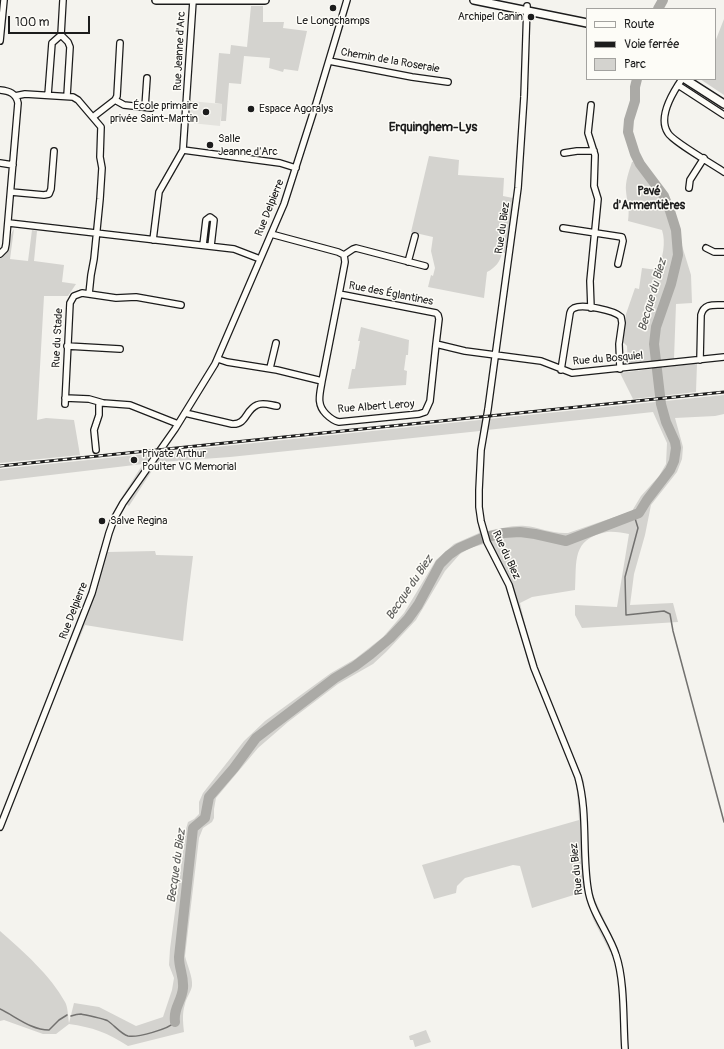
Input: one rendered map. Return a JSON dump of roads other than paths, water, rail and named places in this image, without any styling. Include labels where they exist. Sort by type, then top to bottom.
[{"type":"main road","points":[[156,0],[265,0]]},
{"type":"main road","points":[[474,0],[586,19]]},
{"type":"main road","points":[[496,0],[586,23]]},
{"type":"main road","points":[[687,80],[724,104]]},
{"type":"main road","points":[[694,80],[724,100]]},
{"type":"street","points":[[0,41],[4,0]]},
{"type":"street","points":[[63,0],[61,35],[70,46],[66,96]]},
{"type":"street","name":"Rue Delpierre","points":[[0,827],[92,593],[114,519],[123,503],[204,384],[218,359],[286,200],[347,0]]},
{"type":"street","name":"Rue Jeanne d'Arc","points":[[153,240],[158,194],[183,150],[193,1]]},
{"type":"street","name":"Rue du Biez","points":[[527,8],[524,102],[518,188],[480,458],[480,517],[487,542],[509,585],[534,668],[578,777],[582,796],[588,889],[593,905],[613,946],[618,962],[622,988],[625,1049]]},
{"type":"street","points":[[48,95],[51,45],[53,41],[61,35]]},
{"type":"street","points":[[93,117],[115,100],[118,92],[120,43]]},
{"type":"street","name":"Chemin de la Roseraie","points":[[329,61],[412,77],[448,82]]},
{"type":"street","points":[[115,100],[124,106],[148,107],[147,78]]},
{"type":"street","points":[[681,80],[670,97],[666,107],[666,131],[674,139],[724,172]]},
{"type":"street","points":[[678,85],[724,115]]},
{"type":"street","points":[[0,90],[10,92],[15,96],[18,103],[9,224],[6,247],[0,254]]},
{"type":"street","points":[[15,96],[25,94],[48,95],[66,96],[76,99],[102,129],[100,199],[89,294],[116,298],[136,297],[181,305]]},
{"type":"street","points":[[591,105],[588,135],[594,151],[594,186],[598,199],[590,281],[591,308]]},
{"type":"street","points":[[183,150],[280,163],[296,168]]},
{"type":"street","points":[[11,192],[44,195],[49,194],[51,189],[54,151]]},
{"type":"street","points":[[564,153],[594,151]]},
{"type":"street","points":[[689,188],[692,177],[704,158]]},
{"type":"street","points":[[0,164],[13,164]]},
{"type":"street","points":[[202,245],[205,221],[210,217],[214,220],[211,246]]},
{"type":"street","points":[[9,224],[234,249],[260,259]]},
{"type":"street","points":[[563,228],[595,232],[623,238],[618,264]]},
{"type":"street","points":[[271,234],[338,252],[344,255]]},
{"type":"street","points":[[408,262],[415,236]]},
{"type":"street","points":[[344,255],[350,250],[356,248],[425,266]]},
{"type":"street","points":[[706,248],[714,252],[724,252]]},
{"type":"street","points":[[339,294],[345,262],[344,255]]},
{"type":"street","name":"Rue du Stade","points":[[65,404],[70,301],[77,294],[89,294]]},
{"type":"street","name":"Rue des Églantines","points":[[322,381],[339,294],[436,313],[439,319],[436,344]]},
{"type":"street","points":[[700,360],[703,310],[709,305],[724,305]]},
{"type":"street","points":[[561,370],[571,311],[578,307],[612,312],[618,314],[622,318],[619,344],[620,369]]},
{"type":"street","points":[[270,368],[276,343]]},
{"type":"street","points":[[436,344],[495,355]]},
{"type":"street","name":"Rue Albert Leroy","points":[[322,381],[319,405],[328,416],[337,422],[422,414],[430,404],[436,344]]},
{"type":"street","points":[[67,346],[120,348]]},
{"type":"street","name":"Rue du Bosquiel","points":[[495,355],[541,361],[569,373],[576,374],[724,357]]},
{"type":"street","points":[[218,359],[227,362],[270,368],[322,381]]},
{"type":"street","points":[[65,398],[91,399],[99,403],[130,405],[178,424]]},
{"type":"street","points":[[96,450],[94,430],[99,415],[99,403]]},
{"type":"street","points":[[185,413],[232,424],[238,424],[256,405],[266,404],[277,406]]},
{"type":"waterway","name":"Becque du Biez","points":[[659,8],[663,0]]},
{"type":"waterway","name":"Becque du Biez","points":[[175,1022],[175,1013],[183,988],[179,957],[193,828],[205,818],[209,797],[234,768],[256,738],[335,678],[355,666],[390,638],[408,619],[418,605],[440,564],[459,548],[482,538],[504,533],[520,532],[566,541],[639,513],[670,470],[674,461],[676,448],[661,404],[654,344],[656,327],[671,284],[678,255],[676,230],[664,196],[640,164],[628,132],[629,120],[635,101],[637,80]]},
{"type":"waterway","points":[[634,515],[638,528],[625,577],[626,615],[664,611],[670,614],[673,631],[724,822]]},
{"type":"waterway","name":"Becque du Biez","points":[[0,1009],[36,1028],[49,1030],[59,1020],[67,1015]]},
{"type":"waterway","name":"Becque du Biez","points":[[71,1016],[81,1014],[106,1020],[128,1036],[160,1030],[172,1025],[175,1022]]},
{"type":"railway","points":[[0,466],[724,392]]},
{"type":"place","name":"Le Longchamps","points":[[333,8]]},
{"type":"place","name":"Archipel Canin","points":[[531,17]]},
{"type":"place","name":"Espace Agoralys","points":[[251,109]]},
{"type":"place","name":"École primaire privée Saint-Martin","points":[[206,112]]},
{"type":"place","name":"Salle Jeanne d'Arc","points":[[210,145]]},
{"type":"place","name":"Private Arthur Poulter VC Memorial","points":[[134,460]]},
{"type":"place","name":"Salve Regina","points":[[102,521]]},
{"type":"district","name":"Erquinghem-Lys","points":[[433,128]]},
{"type":"district","name":"Pavé d'Armentières","points":[[649,199]]}]
